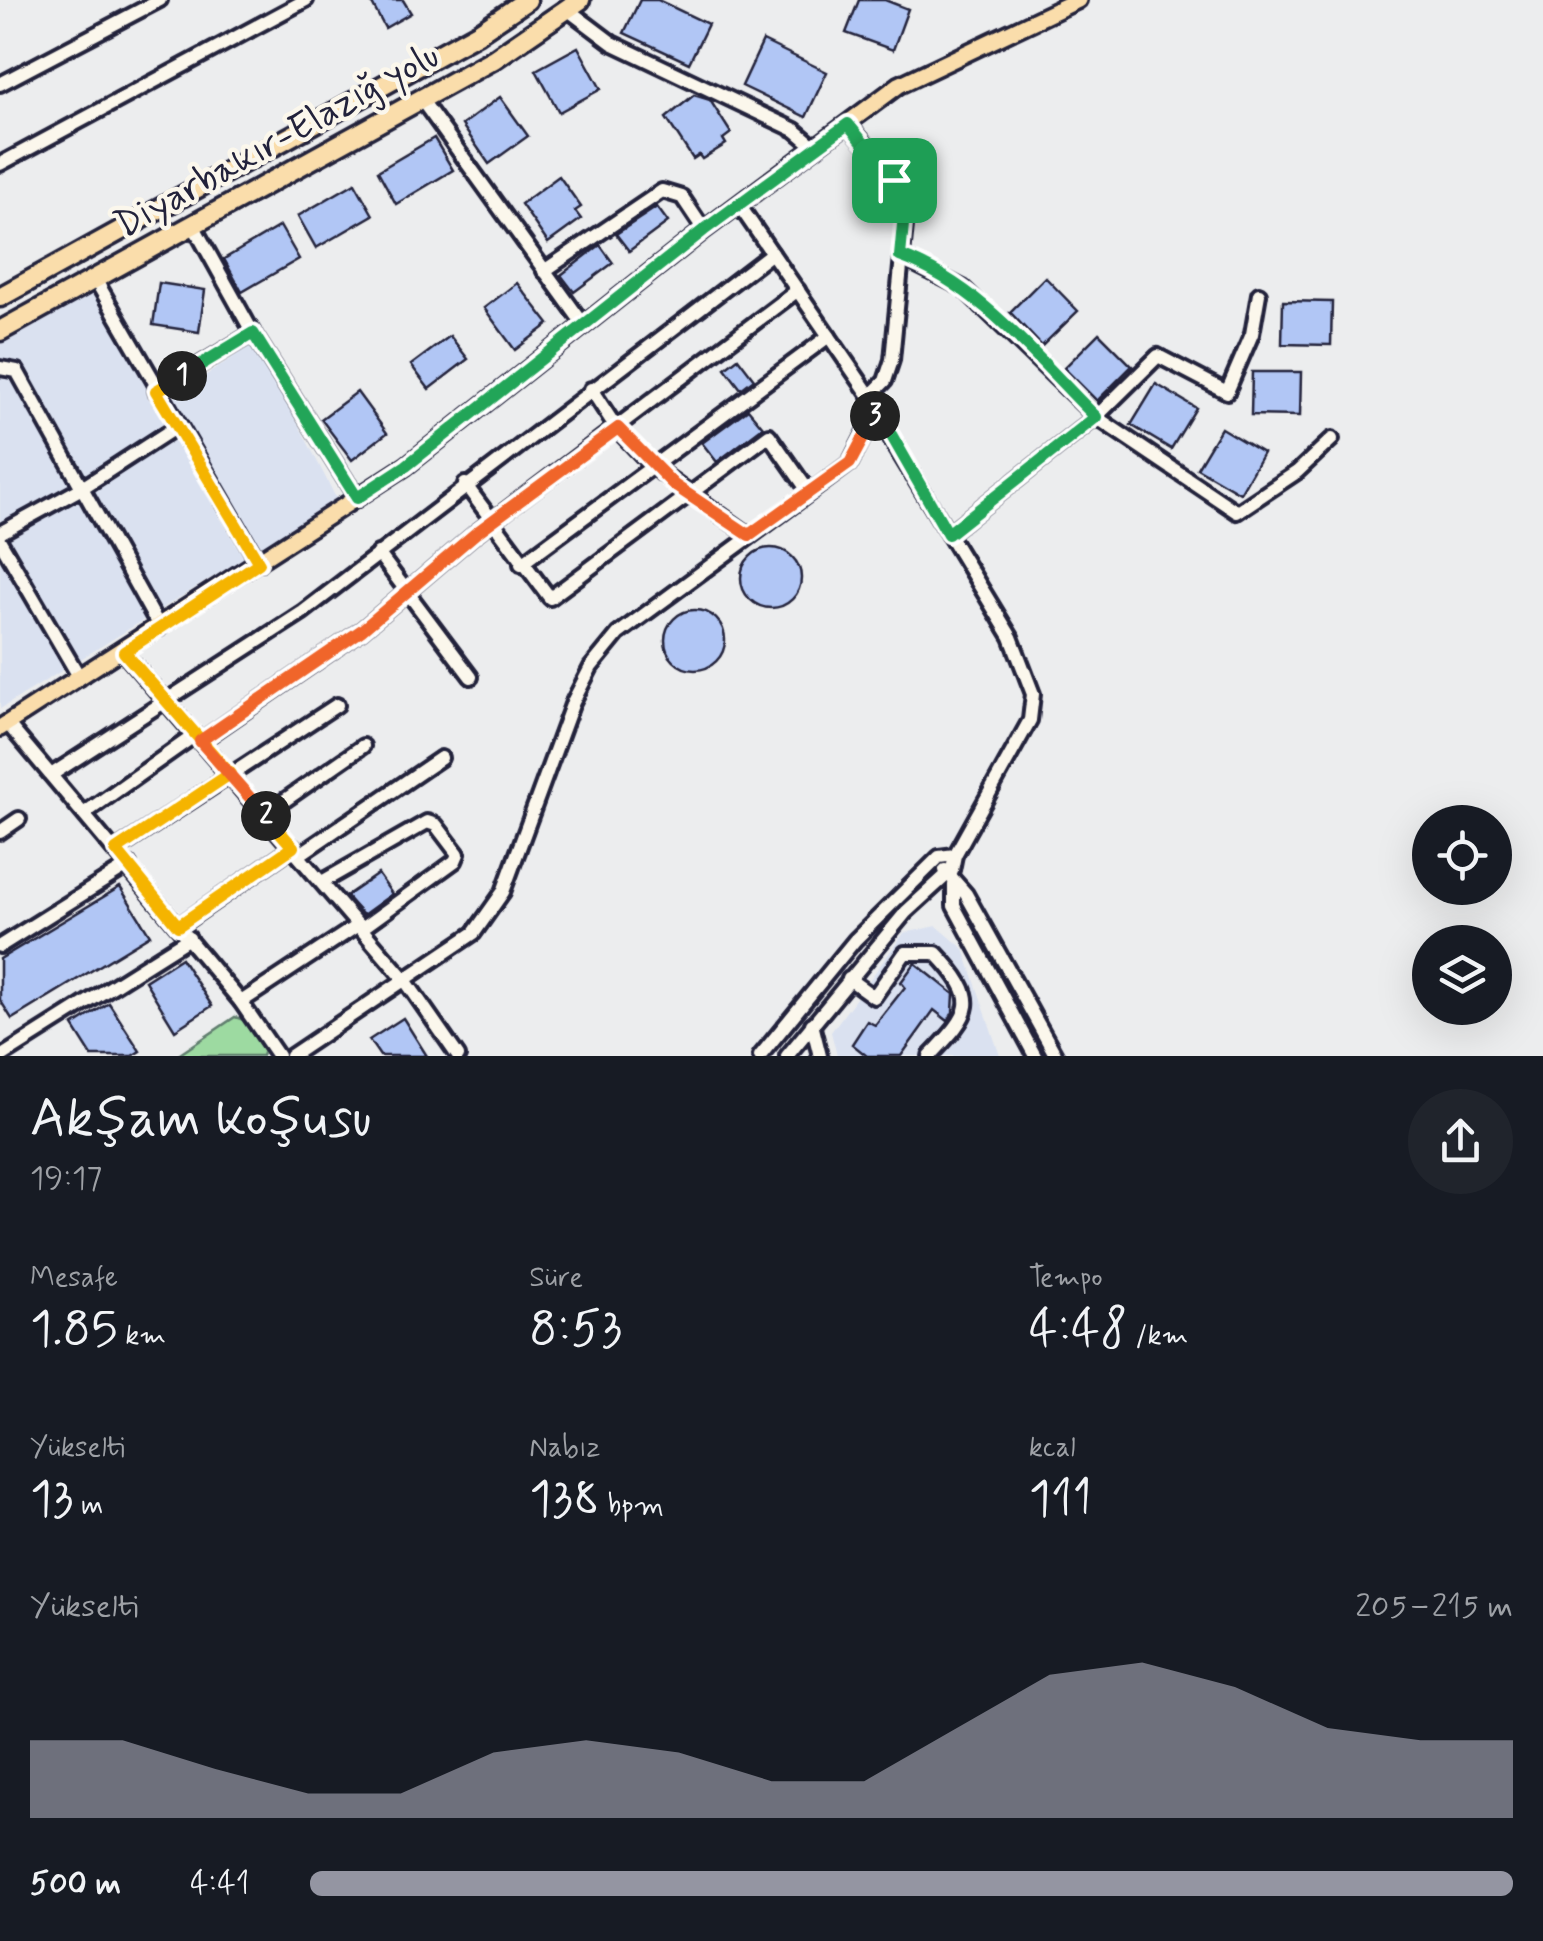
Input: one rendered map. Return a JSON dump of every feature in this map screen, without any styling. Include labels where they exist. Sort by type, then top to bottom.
[{"type":"highway","name":"Diyarbakır-Elazığ yolu","points":[[0,297],[478,33],[527,0]]},
{"type":"highway","name":"Diyarbakır-Elazığ yolu","points":[[0,332],[494,59],[574,4]]},
{"type":"main road","points":[[4,726],[124,652],[406,466],[704,230],[900,86],[1078,0]]},
{"type":"street","points":[[0,84],[160,0]]},
{"type":"street","points":[[0,164],[306,0]]},
{"type":"street","points":[[574,4],[612,43],[795,130],[816,148]]},
{"type":"street","points":[[420,99],[584,325]]},
{"type":"street","points":[[848,124],[887,168],[900,192],[905,225],[892,360],[885,380],[870,396]]},
{"type":"street","points":[[544,271],[656,193],[668,191],[682,197],[704,230]]},
{"type":"street","points":[[740,205],[870,396],[1011,638],[1033,694],[1030,720],[955,854],[950,880],[906,912],[786,1056]]},
{"type":"street","points":[[193,225],[253,333],[357,498]]},
{"type":"street","points":[[51,774],[272,634],[772,253]]},
{"type":"street","points":[[900,256],[935,270],[975,298],[1096,417],[1237,512],[1298,472],[1332,439]]},
{"type":"street","points":[[95,279],[176,426],[259,563]]},
{"type":"street","points":[[85,812],[362,630],[492,522],[798,290]]},
{"type":"street","points":[[948,534],[1096,417],[1158,356],[1228,392],[1252,334],[1259,294]]},
{"type":"street","points":[[156,391],[253,333]]},
{"type":"street","points":[[522,564],[829,336]]},
{"type":"street","points":[[0,368],[17,372],[160,628]]},
{"type":"street","points":[[591,389],[618,428],[652,466],[749,535]]},
{"type":"street","points":[[298,1054],[474,934],[503,892],[573,702],[591,667],[618,634],[850,463],[877,410]]},
{"type":"street","points":[[0,532],[82,488],[176,426]]},
{"type":"street","points":[[465,484],[550,598],[691,497],[769,434],[809,492]]},
{"type":"street","points":[[0,541],[80,678]]},
{"type":"street","points":[[378,554],[471,678]]},
{"type":"street","points":[[124,652],[404,980],[458,1056]]},
{"type":"street","points":[[116,850],[337,705]]},
{"type":"street","points":[[4,726],[85,812],[241,1002],[278,1056]]},
{"type":"street","points":[[265,814],[363,746]]},
{"type":"street","points":[[178,926],[441,758]]},
{"type":"street","points":[[0,832],[19,819]]},
{"type":"street","points":[[241,1002],[455,861],[458,854],[436,825],[427,822],[322,882]]},
{"type":"street","points":[[760,1056],[855,940],[939,857],[955,854]]},
{"type":"street","points":[[939,857],[950,880],[954,906],[1035,1056]]},
{"type":"street","points":[[0,946],[128,865]]},
{"type":"street","points":[[950,880],[966,894],[1056,1056]]},
{"type":"street","points":[[2,1056],[189,938]]},
{"type":"street","points":[[849,979],[874,997],[906,953],[936,953],[962,985],[968,1003],[965,1019],[930,1056]]},
{"type":"street","points":[[812,1024],[820,1056]]},
{"type":"shaded area","points":[[94,292],[158,408],[256,341],[337,500],[0,709],[0,344]]},
{"type":"shaded area","points":[[937,926],[964,949],[1000,1056],[837,1056],[831,1032],[904,933]]},
{"type":"green space","points":[[235,1017],[244,1020],[264,1050],[262,1056],[177,1056]]},
{"type":"building","points":[[370,0],[403,0],[411,13],[385,28]]},
{"type":"building","points":[[640,0],[658,0],[708,24],[689,63],[624,33]]},
{"type":"building","points":[[859,0],[885,0],[908,9],[893,50],[846,33]]},
{"type":"building","points":[[763,41],[827,72],[806,117],[742,86]]},
{"type":"building","points":[[578,47],[601,89],[559,112],[536,70]]},
{"type":"building","points":[[694,95],[710,100],[731,133],[723,139],[726,144],[702,159],[699,155],[693,159],[666,118]]},
{"type":"building","points":[[500,97],[528,136],[489,164],[462,125]]},
{"type":"building","points":[[434,138],[453,170],[396,204],[378,171]]},
{"type":"building","points":[[559,176],[581,207],[575,211],[581,219],[548,243],[521,204]]},
{"type":"building","points":[[355,183],[373,215],[316,248],[298,216]]},
{"type":"building","points":[[657,207],[668,222],[629,251],[616,234]]},
{"type":"building","points":[[280,226],[299,259],[242,292],[224,259]]},
{"type":"building","points":[[600,245],[613,263],[574,292],[561,275]]},
{"type":"building","points":[[1045,277],[1078,311],[1042,346],[1010,312]]},
{"type":"building","points":[[159,283],[205,290],[199,332],[153,325]]},
{"type":"building","points":[[517,283],[549,324],[515,350],[484,308]]},
{"type":"building","points":[[1283,301],[1332,302],[1331,345],[1282,344]]},
{"type":"building","points":[[1099,333],[1132,366],[1097,401],[1064,368]]},
{"type":"building","points":[[450,336],[468,359],[429,389],[411,365]]},
{"type":"building","points":[[738,358],[754,379],[741,389],[725,368]]},
{"type":"building","points":[[1252,372],[1301,372],[1300,416],[1251,415]]},
{"type":"building","points":[[1156,384],[1196,408],[1171,449],[1131,425]]},
{"type":"building","points":[[357,392],[387,433],[352,460],[321,419]]},
{"type":"building","points":[[748,409],[763,427],[717,462],[702,443]]},
{"type":"building","points":[[1221,428],[1263,453],[1240,493],[1197,468]]},
{"type":"building","points":[[771,548],[792,557],[801,578],[792,599],[771,608],[750,599],[741,578],[750,557]]},
{"type":"building","points":[[695,610],[716,619],[725,640],[716,661],[695,670],[674,661],[665,640],[674,619]]},
{"type":"building","points":[[378,874],[392,894],[363,915],[346,896]]},
{"type":"building","points":[[120,887],[150,935],[12,1019],[0,1000],[0,959]]},
{"type":"building","points":[[181,958],[212,1006],[175,1030],[145,981]]},
{"type":"building","points":[[915,963],[954,994],[953,1012],[948,1021],[934,1010],[901,1056],[867,1056],[852,1044],[867,1021],[875,1025],[905,987],[901,982]]},
{"type":"building","points":[[109,1003],[140,1051],[132,1056],[92,1056],[73,1026]]},
{"type":"building","points":[[403,1018],[427,1056],[380,1056],[369,1040]]},
{"type":"route","points":[[894,180],[848,124],[704,230],[406,466],[357,498],[253,333],[156,391],[259,563],[124,652],[165,702],[230,774],[116,850],[178,926],[293,847],[265,814],[200,741],[286,682],[338,648],[476,533],[618,428],[674,485],[749,535],[850,463],[877,410],[948,534],[1096,417],[975,298],[935,270],[900,256],[905,225],[894,180]]}]
